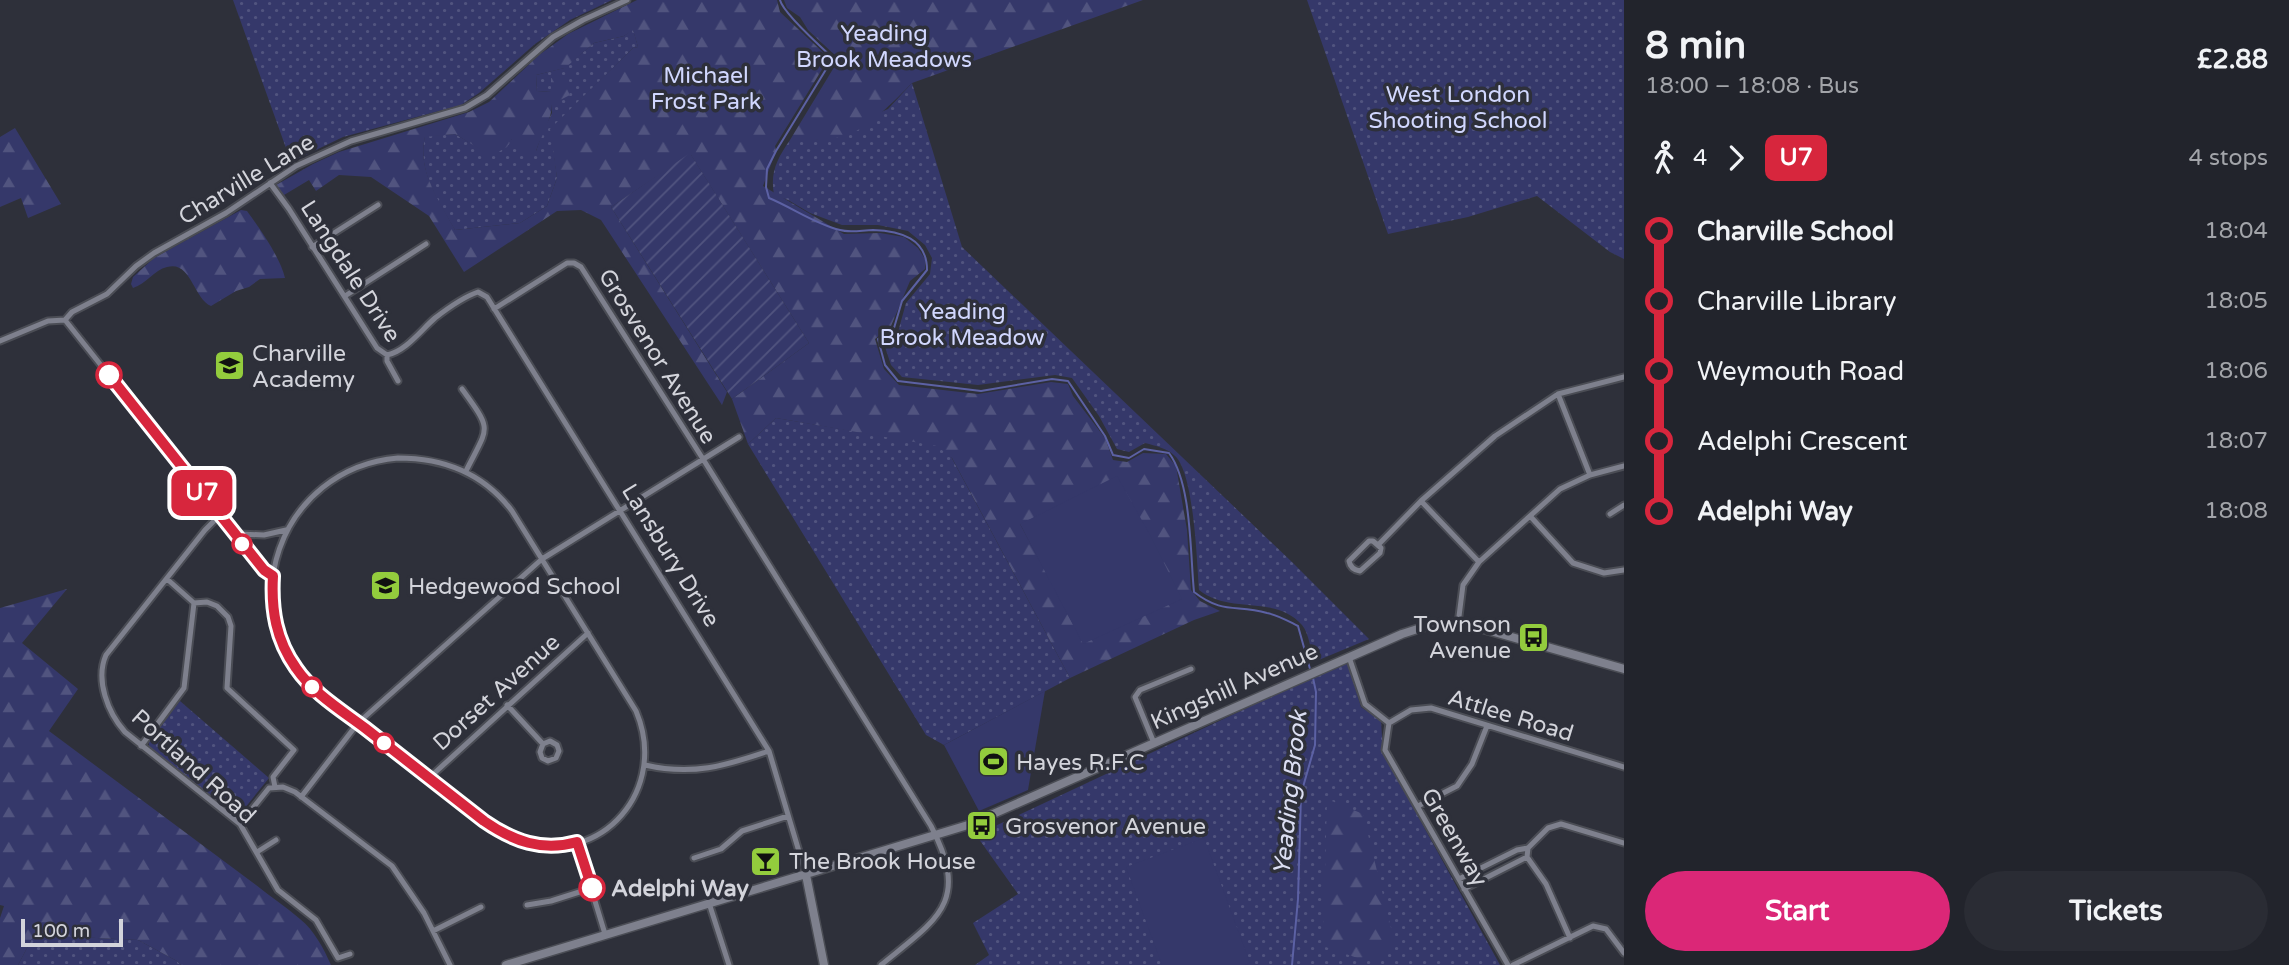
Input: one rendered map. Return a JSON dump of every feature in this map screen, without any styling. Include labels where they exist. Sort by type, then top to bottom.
[{"type":"street","name":"Charville Lane","points":[[0,341],[48,321],[65,320],[72,312],[107,294],[154,253],[226,213],[309,158],[337,146],[465,108],[497,87],[554,37],[627,0]]},
{"type":"street","name":"Langdale Drive","points":[[270,183],[377,348],[387,355],[387,361],[398,381]]},
{"type":"street","points":[[312,247],[378,205]]},
{"type":"street","points":[[345,296],[426,244]]},
{"type":"street","name":"Grosvenor Avenue","points":[[494,309],[564,265],[577,264],[584,271],[936,836],[949,881],[944,907],[929,925],[881,965]]},
{"type":"street","points":[[387,355],[399,349],[448,309],[475,293],[484,294],[494,309]]},
{"type":"street","name":"Lansbury Drive","points":[[494,309],[622,510],[769,751],[806,875],[824,965]]},
{"type":"street","points":[[65,320],[236,536],[264,570],[273,576]]},
{"type":"street","points":[[1378,545],[1421,501],[1495,436],[1558,394],[1624,377]]},
{"type":"street","points":[[462,389],[485,425],[483,438],[466,471]]},
{"type":"street","points":[[1558,394],[1590,475]]},
{"type":"street","points":[[301,797],[358,723],[542,559],[739,437]]},
{"type":"street","points":[[416,458],[466,471],[501,497],[512,511],[639,718],[645,743],[645,765],[640,787],[626,809],[601,832],[577,842],[562,846],[541,846],[515,840],[484,821],[310,685],[290,659],[275,624],[273,576],[280,546],[286,530],[315,493],[360,466],[390,459],[416,458]]},
{"type":"street","points":[[1458,624],[1463,585],[1479,562],[1560,489],[1590,475],[1624,466]]},
{"type":"street","points":[[1421,501],[1479,562]]},
{"type":"street","points":[[1610,514],[1624,505]]},
{"type":"street","name":"Portland Road","points":[[219,515],[106,655],[102,667],[103,688],[114,718],[125,732],[240,824],[278,890],[316,920],[338,958],[350,954]]},
{"type":"street","points":[[1530,516],[1573,563],[1604,573],[1624,570]]},
{"type":"street","points":[[236,536],[264,535],[286,530]]},
{"type":"street","points":[[1368,541],[1378,545],[1381,548],[1380,553],[1360,571],[1350,565],[1349,561],[1368,541]]},
{"type":"street","points":[[167,579],[194,603],[212,604],[226,614],[230,622],[227,688],[294,750],[273,777],[275,787]]},
{"type":"street","points":[[141,746],[184,688],[194,603]]},
{"type":"street","name":"Kingshill Avenue","points":[[506,965],[968,825],[1303,676],[1402,634],[1433,624],[1458,624],[1480,628],[1624,669]]},
{"type":"street","name":"Dorset Avenue","points":[[429,778],[588,633]]},
{"type":"street","points":[[1349,657],[1365,704],[1389,723]]},
{"type":"street","points":[[1154,743],[1135,697],[1140,690],[1191,669]]},
{"type":"street","points":[[507,705],[543,744]]},
{"type":"street","name":"Attlee Road","points":[[1389,723],[1411,710],[1431,708],[1624,767]]},
{"type":"street","name":"Greenway","points":[[1389,723],[1385,750],[1508,965]]},
{"type":"street","points":[[1418,806],[1457,786],[1472,764],[1487,726]]},
{"type":"street","points":[[645,765],[677,771],[702,770],[769,751]]},
{"type":"street","points":[[240,824],[264,792],[275,787],[287,788],[301,797],[393,866],[411,892],[450,965]]},
{"type":"street","points":[[695,858],[721,849],[742,831],[788,816]]},
{"type":"street","points":[[1459,879],[1517,850],[1528,848],[1548,828],[1561,824],[1624,843]]},
{"type":"street","points":[[257,852],[276,840]]},
{"type":"street","points":[[577,842],[605,934]]},
{"type":"street","points":[[1528,848],[1527,856],[1546,884],[1570,938]]},
{"type":"street","points":[[1464,889],[1527,856]]},
{"type":"street","points":[[527,905],[551,901],[592,888]]},
{"type":"street","points":[[709,904],[729,965]]},
{"type":"street","points":[[433,931],[481,907]]},
{"type":"street","points":[[1513,965],[1593,926],[1606,929],[1624,953]]},
{"type":"green space","points":[[233,0],[612,0],[570,20],[535,44],[479,93],[461,105],[343,137],[291,162]]},
{"type":"green space","name":"Michael Frost Park","points":[[637,0],[777,0],[780,12],[829,58],[775,146],[776,151],[763,186],[844,234],[880,233],[904,237],[918,248],[925,259],[925,269],[910,281],[891,326],[875,339],[884,369],[899,385],[978,394],[1051,382],[1068,384],[1073,396],[1105,438],[1113,460],[1127,462],[1143,453],[1166,454],[1176,466],[1187,530],[1191,590],[1200,601],[1220,611],[1194,620],[1070,678],[952,458],[937,446],[776,418],[748,444],[732,399],[809,343],[691,155],[611,207],[727,392],[722,405],[601,220],[581,210],[557,211],[464,272],[429,216],[371,177],[339,175],[316,191],[309,180],[284,195],[276,185],[339,152],[469,112],[489,102],[539,55],[568,34]],"holes":[[[633,30],[638,47],[633,48],[550,129],[557,178],[547,206],[520,223],[455,230],[427,173],[423,150],[425,137],[455,134],[491,156],[507,147],[512,139],[516,140],[528,156],[536,151],[552,104],[570,95],[562,78],[551,78],[551,91],[537,92],[536,75],[565,68],[594,43],[624,36]],[[1020,524],[1181,599],[1051,581]]]},
{"type":"green space","name":"Yeading Brook Meadows","points":[[784,0],[1143,0],[912,83],[881,113],[853,133],[831,139],[790,140],[839,59],[808,30],[800,17],[787,8]]},
{"type":"green space","name":"West London Shooting School","points":[[1307,0],[1624,0],[1624,259],[1610,252],[1537,196],[1468,217],[1388,234]]},
{"type":"green space","points":[[633,29],[638,47],[633,48],[551,129],[557,178],[547,206],[520,223],[455,230],[426,173],[423,149],[425,136],[455,134],[491,155],[512,139],[536,151],[552,113],[551,91],[537,92],[536,75],[564,68],[594,43],[624,36]]},
{"type":"green space","name":"Yeading Brook Meadow","points":[[912,83],[962,247],[1369,639],[1314,662],[1304,628],[1291,616],[1266,607],[1224,602],[1199,590],[1190,498],[1181,465],[1168,451],[1145,443],[1129,452],[1117,449],[1099,416],[1072,378],[1055,375],[978,385],[902,377],[891,365],[883,341],[898,332],[906,303],[930,274],[932,258],[925,245],[908,231],[878,225],[842,225],[810,213],[774,195],[773,179],[778,160],[790,140],[816,140],[888,109]]},
{"type":"green space","points":[[15,128],[61,204],[28,218],[21,198],[0,207],[0,137]]},
{"type":"green space","points":[[690,153],[809,343],[732,399],[611,207]]},
{"type":"green space","points":[[241,210],[247,211],[263,235],[279,261],[285,278],[260,279],[211,306],[200,296],[187,274],[175,266],[162,269],[133,288],[133,277],[154,258]]},
{"type":"green space","points":[[776,418],[937,445],[948,451],[1070,678],[944,745],[926,735],[748,444]]},
{"type":"green space","points":[[1117,476],[1182,599],[1083,644],[1020,524]]},
{"type":"green space","points":[[67,589],[22,643],[78,689],[49,731],[305,923],[322,946],[331,965],[181,965],[138,940],[34,935],[18,965],[0,965],[0,918],[4,906],[0,905],[0,608]]},
{"type":"green space","points":[[1347,661],[1361,707],[1381,721],[1383,753],[1500,965],[975,965],[989,955],[973,923],[1018,894],[976,835]]},
{"type":"green space","name":"Hayes R.F.C","points":[[1045,691],[1028,790],[979,811],[944,745]]},
{"type":"green space","points":[[180,701],[269,778],[240,814],[233,814],[149,749],[149,742]]},
{"type":"green space","points":[[1327,799],[1363,814],[1394,940],[1382,956],[1366,961],[1323,946]]},
{"type":"green space","points":[[1204,838],[1250,963],[1162,965],[1126,867]]},
{"type":"green space","points":[[34,935],[138,940],[181,965],[18,965]]},
{"type":"waterway","name":"Yeading Brook","points":[[780,0],[795,21],[833,58],[767,169],[766,187],[769,198],[840,230],[893,232],[910,238],[922,250],[926,259],[927,270],[902,301],[894,328],[878,339],[885,365],[898,381],[981,391],[1052,379],[1068,381],[1105,436],[1113,455],[1129,458],[1144,449],[1169,453],[1177,466],[1186,500],[1194,592],[1214,604],[1256,610],[1283,618],[1298,626],[1310,669]]},
{"type":"waterway","name":"Yeading Brook","points":[[1292,965],[1298,899],[1301,794],[1315,745],[1316,692],[1313,678]]},
{"type":"bus line","name":"U7","points":[[109,375],[266,573],[273,576],[272,601],[281,642],[296,668],[310,685],[508,837],[541,846],[562,846],[577,842],[592,888]]},
{"type":"place","name":"Charville Academy","points":[[229,366]]},
{"type":"place","name":"Hedgewood School","points":[[385,586]]},
{"type":"place","name":"Townson Avenue","points":[[1534,637]]},
{"type":"place","name":"Hayes R.F.C","points":[[993,762]]},
{"type":"place","name":"Grosvenor Avenue","points":[[982,826]]},
{"type":"place","name":"The Brook House","points":[[766,861]]},
{"type":"place","name":"Adelphi Way","points":[[592,888]]}]
